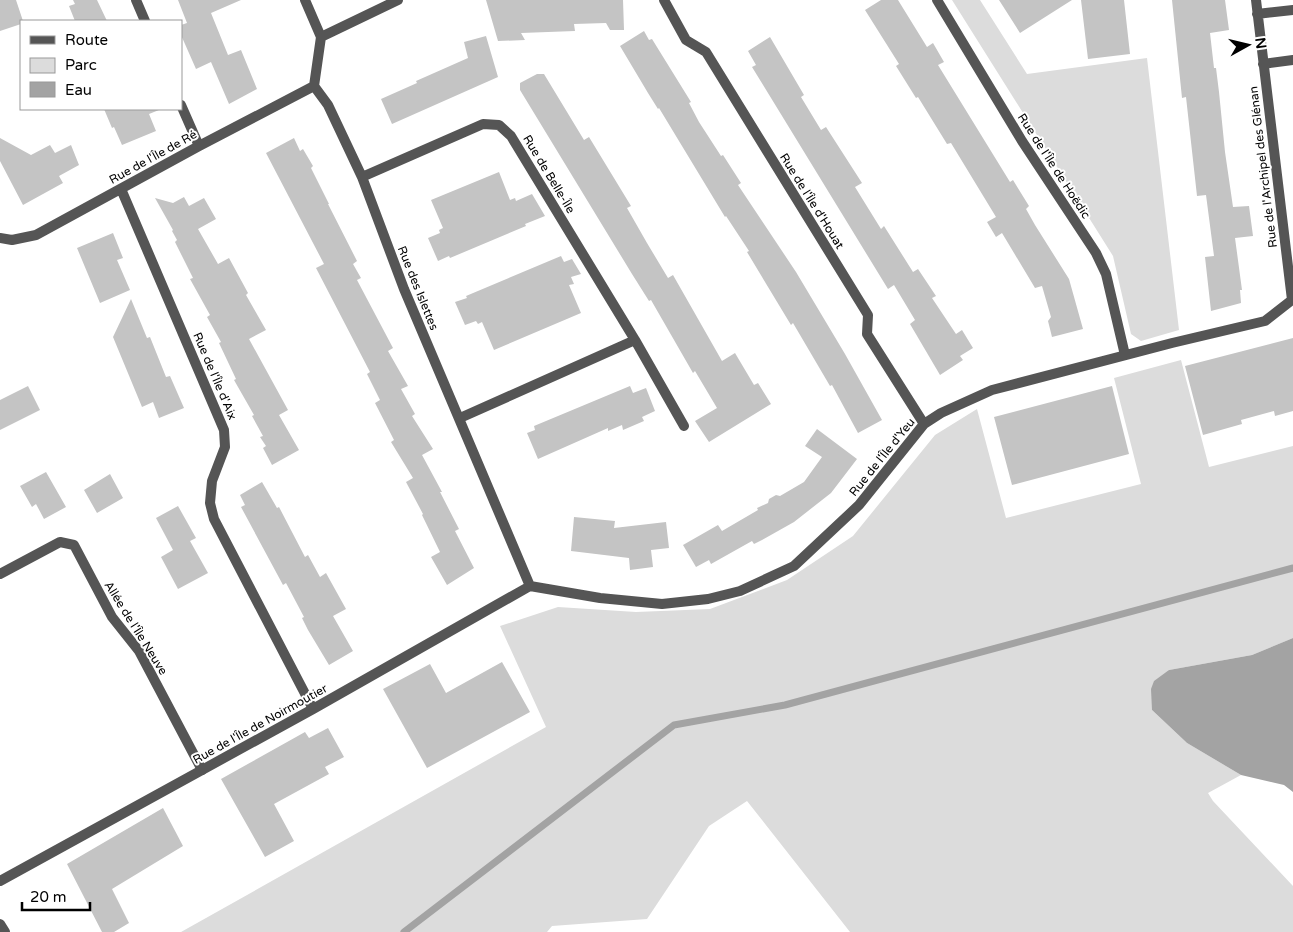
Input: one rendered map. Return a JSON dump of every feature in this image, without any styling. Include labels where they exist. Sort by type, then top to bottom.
[{"type":"street","points":[[136,0],[145,20]]},
{"type":"street","points":[[305,0],[321,37],[314,86]]},
{"type":"street","points":[[321,37],[398,0]]},
{"type":"street","name":"Rue de l'Île d'Houat","points":[[664,0],[686,40],[706,52],[868,315],[867,334],[924,424]]},
{"type":"street","name":"Rue de l'Île de Hoëdic","points":[[937,0],[1022,141],[1096,253],[1106,274],[1125,355]]},
{"type":"street","name":"Rue de l'Archipel des Glénan","points":[[1256,0],[1292,300]]},
{"type":"street","points":[[1257,14],[1293,10]]},
{"type":"street","points":[[1263,64],[1293,60]]},
{"type":"street","name":"Rue de l'Île de Ré","points":[[0,238],[12,240],[36,234],[198,146],[314,86]]},
{"type":"street","name":"Rue des Islettes","points":[[314,86],[328,105],[362,177],[404,289],[530,586]]},
{"type":"street","points":[[182,107],[198,146]]},
{"type":"street","name":"Rue de Belle-Île","points":[[362,177],[483,124],[499,125],[511,136],[635,340],[684,426]]},
{"type":"street","name":"Rue de l'Île d'Aix","points":[[121,189],[224,430],[225,447],[212,481],[210,503],[214,519],[313,709]]},
{"type":"street","name":"Rue de l'Île d'Yeu","points":[[530,586],[600,598],[662,604],[708,599],[740,590],[794,566],[859,506],[924,424],[941,413],[992,390],[1265,320],[1292,300]]},
{"type":"street","points":[[460,418],[635,340]]},
{"type":"street","name":"Allée de l'Île Neuve","points":[[0,574],[60,542],[74,545],[112,617],[139,651],[202,770]]},
{"type":"street","name":"Rue de l'Île de Noirmoutier","points":[[0,881],[313,709],[530,586]]},
{"type":"street","points":[[0,924],[5,932]]},
{"type":"green space","points":[[952,0],[980,0],[1027,74],[1147,58],[1179,330],[1141,341],[1131,334],[1113,256]]},
{"type":"green space","points":[[1181,360],[1209,467],[1293,446],[1293,638],[1252,655],[1169,670],[1152,710],[1187,743],[1241,775],[1208,793],[1213,801],[1293,886],[1293,932],[850,932],[747,801],[709,826],[647,919],[552,926],[547,932],[181,932],[546,727],[500,626],[558,607],[636,612],[710,609],[787,580],[853,536],[935,435],[977,409],[1006,518],[1141,484],[1114,378]]},
{"type":"water","points":[[1293,638],[1293,792],[1284,785],[1241,775],[1187,743],[1152,710],[1151,689],[1154,681],[1169,670],[1252,655]]},
{"type":"building","points":[[0,0],[16,0],[23,20],[20,20],[20,24],[0,31]]},
{"type":"building","points":[[73,0],[97,0],[107,20],[75,20],[69,6],[75,4]]},
{"type":"building","points":[[178,0],[241,0],[211,13],[228,55],[241,50],[257,89],[229,104],[211,62],[196,69],[182,37],[182,25],[187,23]]},
{"type":"building","points":[[486,0],[623,0],[624,30],[610,30],[606,23],[574,24],[575,31],[521,33],[525,40],[498,41]]},
{"type":"building","points":[[881,0],[898,0],[927,47],[933,43],[944,62],[938,65],[1010,182],[1013,180],[1029,206],[1026,209],[1069,279],[1083,329],[1052,337],[1048,321],[1051,317],[1042,286],[1035,288],[1002,233],[996,237],[987,222],[996,217],[951,143],[947,144],[918,97],[916,98],[896,66],[899,64],[865,10]]},
{"type":"building","points":[[999,0],[1072,0],[1020,33]]},
{"type":"building","points":[[1081,0],[1124,0],[1130,54],[1088,59]]},
{"type":"building","points":[[1172,0],[1225,0],[1229,30],[1210,33],[1214,68],[1216,68],[1233,207],[1249,206],[1253,236],[1235,238],[1242,290],[1240,290],[1241,303],[1211,311],[1205,257],[1214,256],[1206,195],[1197,196],[1186,97],[1182,98]]},
{"type":"building","points":[[644,31],[649,40],[652,39],[691,102],[689,103],[699,122],[741,183],[738,185],[796,272],[882,420],[858,433],[832,385],[830,386],[793,323],[791,325],[747,252],[749,251],[725,217],[648,93],[620,46]]},
{"type":"building","points":[[486,36],[498,77],[392,124],[381,99],[468,58],[464,42]]},
{"type":"building","points":[[770,37],[804,95],[801,97],[821,130],[826,127],[862,183],[855,187],[881,229],[884,226],[913,272],[918,269],[936,296],[932,298],[956,334],[962,330],[973,348],[960,356],[963,360],[940,375],[910,324],[915,320],[894,285],[888,289],[752,67],[756,65],[748,51]]},
{"type":"building","points":[[537,74],[544,74],[584,140],[589,137],[631,206],[627,208],[647,243],[668,278],[673,275],[722,361],[735,353],[754,385],[758,383],[771,404],[709,442],[695,421],[717,408],[695,371],[693,373],[651,300],[649,301],[632,274],[520,90],[520,83]]},
{"type":"building","points":[[104,110],[159,110],[149,114],[156,131],[122,145],[114,127],[112,128]]},
{"type":"building","points":[[0,138],[31,155],[50,145],[55,153],[71,145],[79,165],[59,176],[63,183],[23,205],[0,161]]},
{"type":"building","points":[[294,138],[300,151],[303,149],[313,166],[311,168],[357,261],[353,264],[361,278],[357,280],[393,348],[388,351],[408,386],[401,389],[415,414],[412,416],[433,449],[422,455],[442,492],[440,492],[459,529],[455,531],[474,568],[447,585],[431,557],[440,552],[406,482],[413,478],[391,442],[394,440],[375,403],[380,400],[367,374],[370,372],[316,268],[324,264],[266,153]]},
{"type":"building","points":[[499,172],[510,200],[515,198],[516,201],[532,194],[545,216],[450,258],[449,256],[438,261],[428,238],[440,233],[439,230],[443,228],[431,200]]},
{"type":"building","points":[[184,197],[189,206],[204,198],[216,219],[198,229],[218,264],[229,258],[248,293],[246,295],[266,330],[249,339],[288,410],[279,415],[299,450],[272,465],[263,448],[266,446],[260,437],[263,436],[252,416],[254,415],[234,380],[236,379],[219,343],[221,342],[207,317],[210,315],[190,279],[193,278],[175,242],[177,240],[173,230],[155,198],[173,203]]},
{"type":"building","points":[[113,233],[123,258],[117,260],[130,290],[100,303],[77,248]]},
{"type":"building","points":[[561,256],[564,262],[572,259],[581,274],[571,277],[574,284],[569,285],[581,313],[494,350],[482,322],[478,324],[476,321],[465,325],[455,302]]},
{"type":"building","points":[[131,299],[147,338],[150,337],[166,377],[170,376],[184,408],[159,418],[153,402],[142,407],[113,337]]},
{"type":"building","points":[[1293,338],[1293,411],[1275,416],[1274,411],[1241,420],[1242,424],[1203,435],[1185,366]]},
{"type":"building","points":[[28,386],[40,410],[0,430],[0,400]]},
{"type":"building","points":[[630,386],[633,393],[646,388],[655,411],[642,417],[644,421],[623,430],[622,425],[608,431],[608,428],[538,459],[527,433],[535,430],[534,426]]},
{"type":"building","points":[[1112,386],[1129,454],[1012,485],[994,417]]},
{"type":"building","points":[[817,429],[857,459],[831,493],[794,522],[762,540],[754,544],[752,541],[711,564],[709,560],[696,567],[683,545],[718,525],[722,531],[758,510],[757,508],[768,503],[769,499],[776,495],[780,496],[804,482],[822,457],[805,446]]},
{"type":"building","points":[[46,472],[66,507],[44,519],[36,504],[32,507],[20,486]]},
{"type":"building","points":[[110,474],[123,498],[97,513],[84,490]]},
{"type":"building","points":[[262,482],[277,508],[279,507],[305,557],[308,555],[320,577],[326,573],[346,609],[333,616],[353,651],[329,665],[308,630],[302,618],[304,617],[286,583],[283,585],[241,507],[245,505],[240,495]]},
{"type":"building","points":[[178,506],[196,538],[190,541],[208,573],[178,589],[161,557],[173,550],[156,518]]},
{"type":"building","points":[[574,517],[615,521],[614,528],[666,522],[669,548],[651,550],[653,567],[630,570],[629,558],[571,551]]},
{"type":"building","points":[[502,662],[530,712],[427,768],[383,689],[430,664],[446,693]]},
{"type":"building","points":[[328,728],[344,757],[325,767],[329,774],[274,804],[294,841],[265,857],[221,779],[305,732],[309,738]]},
{"type":"building","points":[[163,808],[183,846],[112,889],[129,923],[114,932],[102,932],[67,864]]},
{"type":"waterway","points":[[404,932],[674,725],[785,705],[1293,568]]}]
